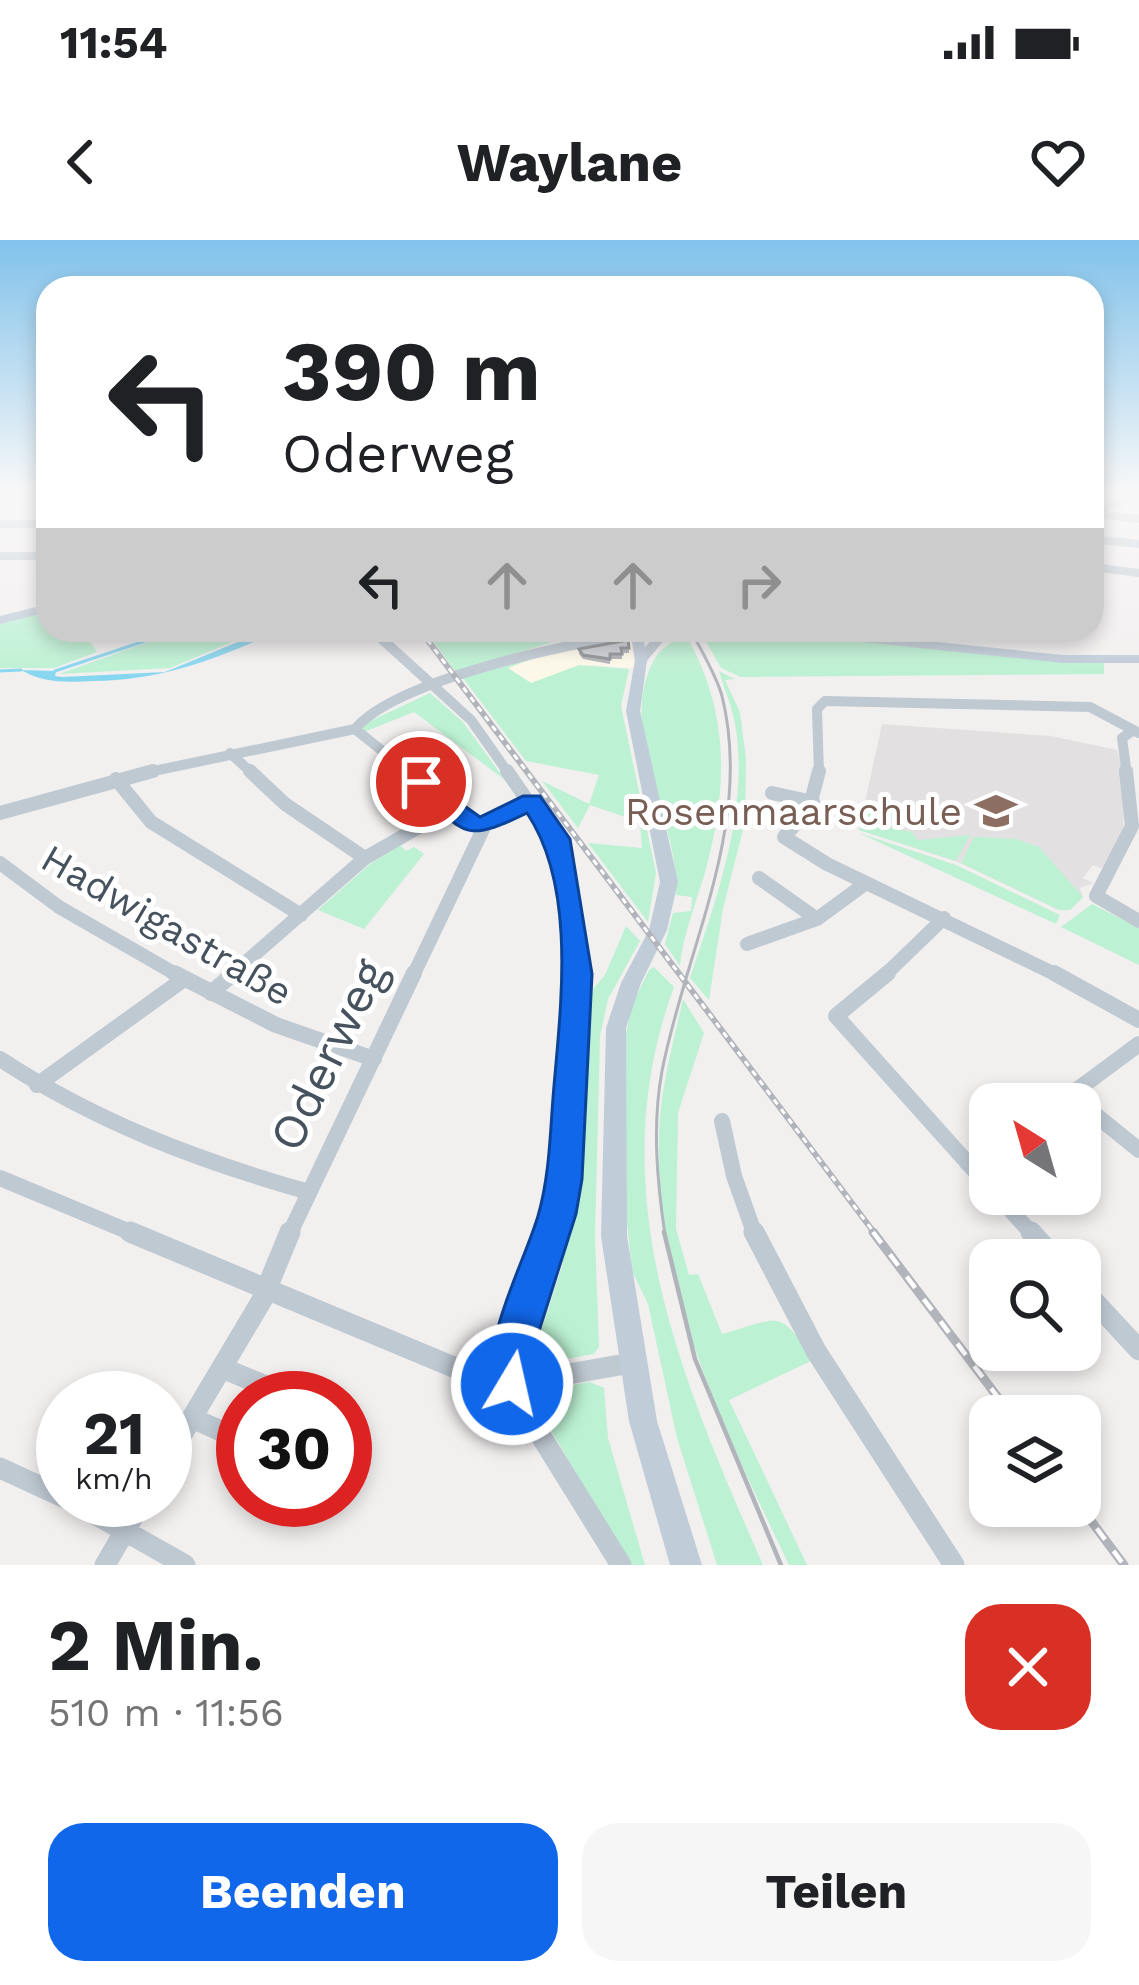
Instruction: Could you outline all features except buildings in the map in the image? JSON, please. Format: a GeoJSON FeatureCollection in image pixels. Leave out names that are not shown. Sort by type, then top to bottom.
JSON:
{"type":"FeatureCollection","features":[{"type":"Feature","properties":{"kind":"main road"},"geometry":{"type":"LineString","coordinates":[[0,620],[36,611]]}},
{"type":"Feature","properties":{"kind":"main road"},"geometry":{"type":"LineString","coordinates":[[638,642],[633,711],[669,873],[662,921],[622,1003],[615,1038],[614,1236],[631,1363],[653,1460],[686,1565]]}},
{"type":"Feature","properties":{"kind":"main road"},"geometry":{"type":"LineString","coordinates":[[901,642],[1064,659],[1139,660]]}},
{"type":"Feature","properties":{"kind":"street"},"geometry":{"type":"LineString","coordinates":[[0,556],[36,556]]}},
{"type":"Feature","properties":{"kind":"street"},"geometry":{"type":"LineString","coordinates":[[1104,569],[1139,573]]}},
{"type":"Feature","properties":{"kind":"street"},"geometry":{"type":"LineString","coordinates":[[386,642],[478,729],[560,848],[578,974],[564,1179],[558,1214],[512,1350],[512,1384],[621,1565]]}},
{"type":"Feature","properties":{"kind":"street"},"geometry":{"type":"LineString","coordinates":[[0,813],[116,779],[356,729],[364,717],[455,676],[545,647],[622,642]]}},
{"type":"Feature","properties":{"kind":"street"},"geometry":{"type":"LineString","coordinates":[[1137,732],[1090,706],[825,701],[817,709],[820,766],[813,802],[784,837],[1139,1021]]}},
{"type":"Feature","properties":{"kind":"street"},"geometry":{"type":"LineString","coordinates":[[356,729],[483,828],[492,818],[531,802]]}},
{"type":"Feature","properties":{"kind":"street"},"geometry":{"type":"LineString","coordinates":[[1137,732],[1123,738],[1121,746],[1137,794],[1124,848],[1096,896],[1139,921]]}},
{"type":"Feature","properties":{"kind":"street"},"geometry":{"type":"LineString","coordinates":[[230,753],[285,804],[365,858]]}},
{"type":"Feature","properties":{"kind":"street"},"geometry":{"type":"LineString","coordinates":[[116,779],[151,822],[301,915]]}},
{"type":"Feature","properties":{"kind":"street"},"geometry":{"type":"LineString","coordinates":[[772,793],[813,802]]}},
{"type":"Feature","properties":{"kind":"street"},"geometry":{"type":"LineString","coordinates":[[211,993],[365,858],[452,808]]}},
{"type":"Feature","properties":{"kind":"street","name":"Oderweg"},"geometry":{"type":"LineString","coordinates":[[192,1418],[266,1288],[483,828]]}},
{"type":"Feature","properties":{"kind":"street"},"geometry":{"type":"LineString","coordinates":[[1124,848],[1139,854]]}},
{"type":"Feature","properties":{"kind":"street","name":"Hadwigastraße"},"geometry":{"type":"LineString","coordinates":[[0,863],[68,912],[184,979],[317,1044],[374,1059]]}},
{"type":"Feature","properties":{"kind":"street"},"geometry":{"type":"LineString","coordinates":[[759,878],[817,920]]}},
{"type":"Feature","properties":{"kind":"street"},"geometry":{"type":"LineString","coordinates":[[747,944],[817,920],[866,883]]}},
{"type":"Feature","properties":{"kind":"street"},"geometry":{"type":"LineString","coordinates":[[944,917],[912,953],[837,1011],[839,1024],[967,1163]]}},
{"type":"Feature","properties":{"kind":"street"},"geometry":{"type":"LineString","coordinates":[[37,1085],[184,979]]}},
{"type":"Feature","properties":{"kind":"street"},"geometry":{"type":"LineString","coordinates":[[1087,1083],[1139,1044]]}},
{"type":"Feature","properties":{"kind":"street"},"geometry":{"type":"LineString","coordinates":[[0,1059],[37,1085],[137,1136],[203,1162],[309,1192]]}},
{"type":"Feature","properties":{"kind":"street"},"geometry":{"type":"LineString","coordinates":[[722,1120],[743,1203],[769,1264],[955,1565]]}},
{"type":"Feature","properties":{"kind":"street"},"geometry":{"type":"LineString","coordinates":[[1101,1124],[1139,1150]]}},
{"type":"Feature","properties":{"kind":"street"},"geometry":{"type":"LineString","coordinates":[[0,1178],[488,1381],[512,1384],[631,1363]]}},
{"type":"Feature","properties":{"kind":"street"},"geometry":{"type":"LineString","coordinates":[[1015,1215],[1037,1239]]}},
{"type":"Feature","properties":{"kind":"street"},"geometry":{"type":"LineString","coordinates":[[1101,1309],[1139,1350]]}},
{"type":"Feature","properties":{"kind":"street"},"geometry":{"type":"LineString","coordinates":[[222,1368],[229,1371]]}},
{"type":"Feature","properties":{"kind":"street"},"geometry":{"type":"LineString","coordinates":[[192,1418],[216,1429]]}},
{"type":"Feature","properties":{"kind":"street"},"geometry":{"type":"LineString","coordinates":[[0,1468],[36,1484]]}},
{"type":"Feature","properties":{"kind":"street"},"geometry":{"type":"LineString","coordinates":[[104,1565],[124,1528],[185,1565]]}},
{"type":"Feature","properties":{"kind":"shaded area"},"geometry":{"type":"Polygon","coordinates":[[[632,642],[634,665],[593,665],[528,690],[498,670],[561,648],[632,642]]]}},
{"type":"Feature","properties":{"kind":"shaded area","name":"Rosenmaarschule"},"geometry":{"type":"Polygon","coordinates":[[[882,724],[1051,736],[1117,750],[1125,774],[1123,835],[1103,869],[1093,865],[1083,878],[1093,883],[1080,888],[1083,897],[1070,910],[1059,910],[958,862],[859,830],[882,724]]]}},
{"type":"Feature","properties":{"kind":"green space"},"geometry":{"type":"Polygon","coordinates":[[[36,614],[36,642],[90,642],[97,652],[54,668],[0,668],[0,624],[36,614]]]}},
{"type":"Feature","properties":{"kind":"green space"},"geometry":{"type":"Polygon","coordinates":[[[148,642],[232,642],[170,668],[59,674],[148,642]]]}},
{"type":"Feature","properties":{"kind":"green space"},"geometry":{"type":"Polygon","coordinates":[[[434,642],[553,642],[456,672],[434,642]]]}},
{"type":"Feature","properties":{"kind":"green space"},"geometry":{"type":"Polygon","coordinates":[[[671,642],[689,642],[711,693],[721,752],[718,813],[680,966],[665,944],[673,913],[691,911],[692,897],[676,895],[675,866],[642,716],[644,688],[659,652],[671,642]]]}},
{"type":"Feature","properties":{"kind":"green space"},"geometry":{"type":"Polygon","coordinates":[[[706,642],[884,642],[1104,663],[1104,674],[741,677],[721,668],[706,642]]]}},
{"type":"Feature","properties":{"kind":"green space"},"geometry":{"type":"Polygon","coordinates":[[[557,649],[508,668],[531,683],[579,665],[629,669],[621,706],[656,873],[648,922],[588,843],[642,848],[640,822],[590,805],[578,828],[542,781],[589,804],[599,775],[526,761],[463,678],[557,649]]]}},
{"type":"Feature","properties":{"kind":"green space"},"geometry":{"type":"Polygon","coordinates":[[[719,671],[735,679],[725,680],[740,712],[746,759],[745,822],[723,909],[709,1000],[690,978],[728,853],[738,788],[735,724],[719,671]]]}},
{"type":"Feature","properties":{"kind":"green space"},"geometry":{"type":"Polygon","coordinates":[[[430,693],[463,722],[505,780],[414,712],[364,732],[362,725],[430,693]]]}},
{"type":"Feature","properties":{"kind":"green space"},"geometry":{"type":"Polygon","coordinates":[[[868,799],[910,822],[892,818],[886,827],[912,832],[918,840],[970,835],[956,861],[859,830],[868,799]]]}},
{"type":"Feature","properties":{"kind":"green space"},"geometry":{"type":"Polygon","coordinates":[[[859,833],[956,865],[1060,915],[1056,924],[859,833]]]}},
{"type":"Feature","properties":{"kind":"green space"},"geometry":{"type":"Polygon","coordinates":[[[974,837],[1016,839],[1039,847],[1083,897],[1070,910],[1059,910],[961,863],[974,837]]]}},
{"type":"Feature","properties":{"kind":"green space"},"geometry":{"type":"Polygon","coordinates":[[[400,845],[424,854],[364,929],[318,910],[370,864],[400,845]]]}},
{"type":"Feature","properties":{"kind":"green space"},"geometry":{"type":"Polygon","coordinates":[[[1092,904],[1139,928],[1139,965],[1061,927],[1092,904]]]}},
{"type":"Feature","properties":{"kind":"green space"},"geometry":{"type":"Polygon","coordinates":[[[626,926],[640,941],[608,999],[600,1036],[595,1237],[599,1347],[594,1354],[532,1365],[523,1353],[525,1346],[537,1343],[563,1263],[556,1246],[574,1165],[584,1000],[605,975],[626,926]]]}},
{"type":"Feature","properties":{"kind":"green space"},"geometry":{"type":"Polygon","coordinates":[[[654,967],[674,987],[653,1063],[645,1137],[648,1210],[660,1282],[704,1424],[763,1565],[717,1565],[677,1438],[648,1304],[632,1271],[626,1213],[625,1039],[632,1005],[654,967]]]}},
{"type":"Feature","properties":{"kind":"green space"},"geometry":{"type":"Polygon","coordinates":[[[683,999],[704,1033],[678,1113],[676,1229],[689,1275],[698,1274],[722,1334],[776,1321],[793,1331],[813,1360],[729,1400],[807,1565],[789,1565],[741,1463],[698,1357],[668,1248],[660,1192],[660,1118],[683,999]]]}},
{"type":"Feature","properties":{"kind":"green space"},"geometry":{"type":"Polygon","coordinates":[[[590,1382],[604,1388],[608,1438],[645,1565],[629,1565],[536,1404],[545,1390],[590,1382]]]}},
{"type":"Feature","properties":{"kind":"water"},"geometry":{"type":"Polygon","coordinates":[[[238,642],[252,642],[167,672],[120,680],[65,682],[21,670],[56,671],[55,676],[62,677],[165,672],[238,642]]]}},
{"type":"Feature","properties":{"kind":"waterway"},"geometry":{"type":"LineString","coordinates":[[55,671],[142,642]]}},
{"type":"Feature","properties":{"kind":"waterway"},"geometry":{"type":"LineString","coordinates":[[0,671],[21,670]]}},
{"type":"Feature","properties":{"kind":"tram line"},"geometry":{"type":"LineString","coordinates":[[665,1235],[657,1153],[659,1091],[713,885],[730,792],[730,744],[722,696],[697,642]]}},
{"type":"Feature","properties":{"kind":"tram line"},"geometry":{"type":"LineString","coordinates":[[664,1232],[695,1359],[781,1565]]}},
{"type":"Feature","properties":{"kind":"railway"},"geometry":{"type":"LineString","coordinates":[[429,642],[876,1235]]}},
{"type":"Feature","properties":{"kind":"railway"},"geometry":{"type":"LineString","coordinates":[[873,1232],[996,1395]]}},
{"type":"Feature","properties":{"kind":"railway"},"geometry":{"type":"LineString","coordinates":[[1096,1527],[1124,1565]]}},
{"type":"Feature","properties":{"kind":"place","name":"Rosenmaarschule"},"geometry":{"type":"Point","coordinates":[996,811]}},
{"type":"Feature","properties":{"kind":"route"},"geometry":{"type":"LineString","coordinates":[[421,782],[483,828],[502,812],[531,802],[557,839],[571,914],[578,974],[564,1179],[558,1214],[512,1350],[512,1384]]}}]}
